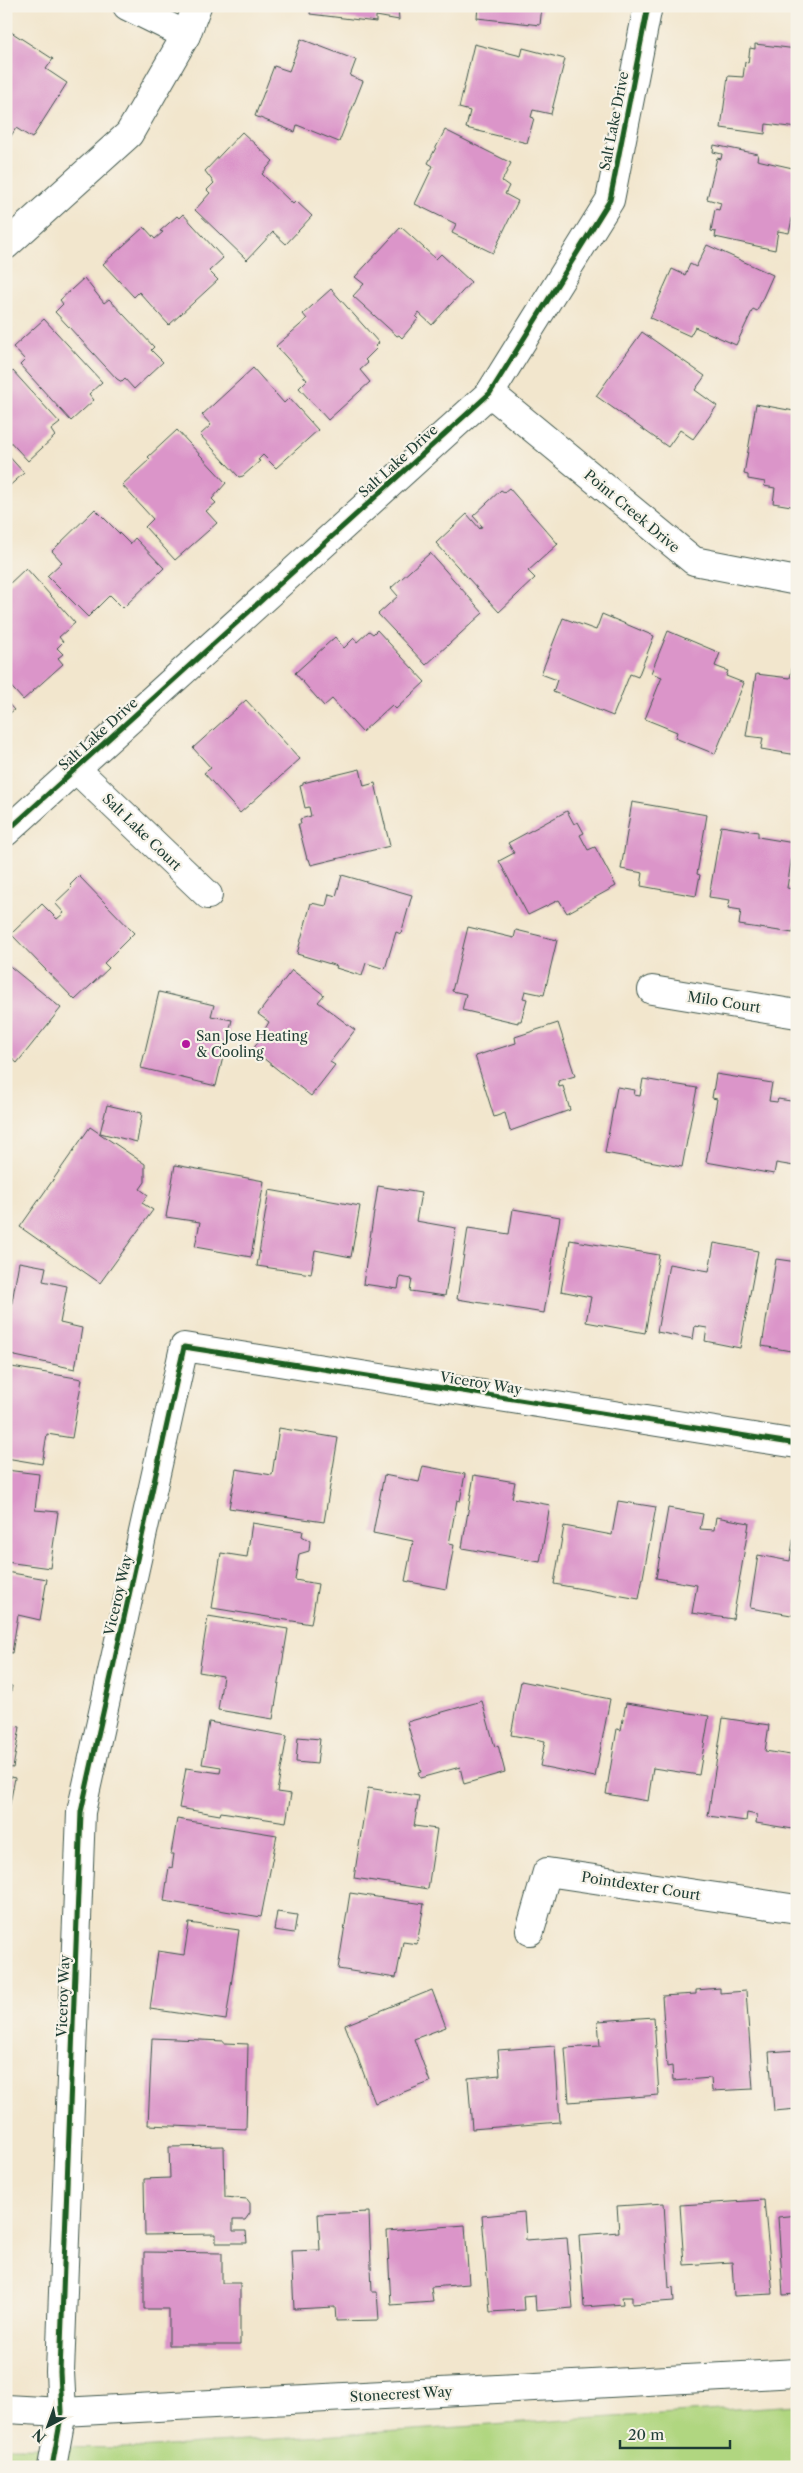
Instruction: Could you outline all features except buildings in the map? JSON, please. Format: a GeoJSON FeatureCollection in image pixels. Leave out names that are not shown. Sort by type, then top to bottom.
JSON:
{"type":"FeatureCollection","features":[{"type":"Feature","properties":{"kind":"street"},"geometry":{"type":"LineString","coordinates":[[127,6],[186,35]]}},
{"type":"Feature","properties":{"kind":"street"},"geometry":{"type":"LineString","coordinates":[[6,245],[129,134],[186,35],[198,6]]}},
{"type":"Feature","properties":{"kind":"street","name":"Salt Lake Drive"},"geometry":{"type":"LineString","coordinates":[[6,832],[490,393],[610,200],[648,6]]}},
{"type":"Feature","properties":{"kind":"street","name":"Point Creek Drive"},"geometry":{"type":"LineString","coordinates":[[490,393],[694,562],[797,581]]}},
{"type":"Feature","properties":{"kind":"street","name":"Salt Lake Court"},"geometry":{"type":"LineString","coordinates":[[76,769],[208,895]]}},
{"type":"Feature","properties":{"kind":"street","name":"Milo Court"},"geometry":{"type":"LineString","coordinates":[[652,990],[797,1014]]}},
{"type":"Feature","properties":{"kind":"street","name":"Viceroy Way"},"geometry":{"type":"LineString","coordinates":[[52,2467],[62,2412],[60,2372],[81,1812],[184,1347],[797,1444]]}},
{"type":"Feature","properties":{"kind":"street","name":"Pointdexter Court"},"geometry":{"type":"LineString","coordinates":[[530,1931],[547,1872],[797,1909]]}},
{"type":"Feature","properties":{"kind":"street","name":"Stonecrest Way"},"geometry":{"type":"LineString","coordinates":[[6,2409],[62,2412],[797,2373]]}},
{"type":"Feature","properties":{"kind":"green space"},"geometry":{"type":"Polygon","coordinates":[[[797,2405],[797,2467],[6,2467],[6,2447],[138,2448],[797,2405]]]}},
{"type":"Feature","properties":{"kind":"cycle path"},"geometry":{"type":"LineString","coordinates":[[6,832],[490,393],[610,200],[648,6]]}},
{"type":"Feature","properties":{"kind":"cycle path"},"geometry":{"type":"LineString","coordinates":[[52,2467],[62,2412],[60,2372],[81,1812],[184,1347],[797,1444]]}},
{"type":"Feature","properties":{"kind":"place","name":"San Jose Heating & Cooling"},"geometry":{"type":"Point","coordinates":[186,1044]}}]}
